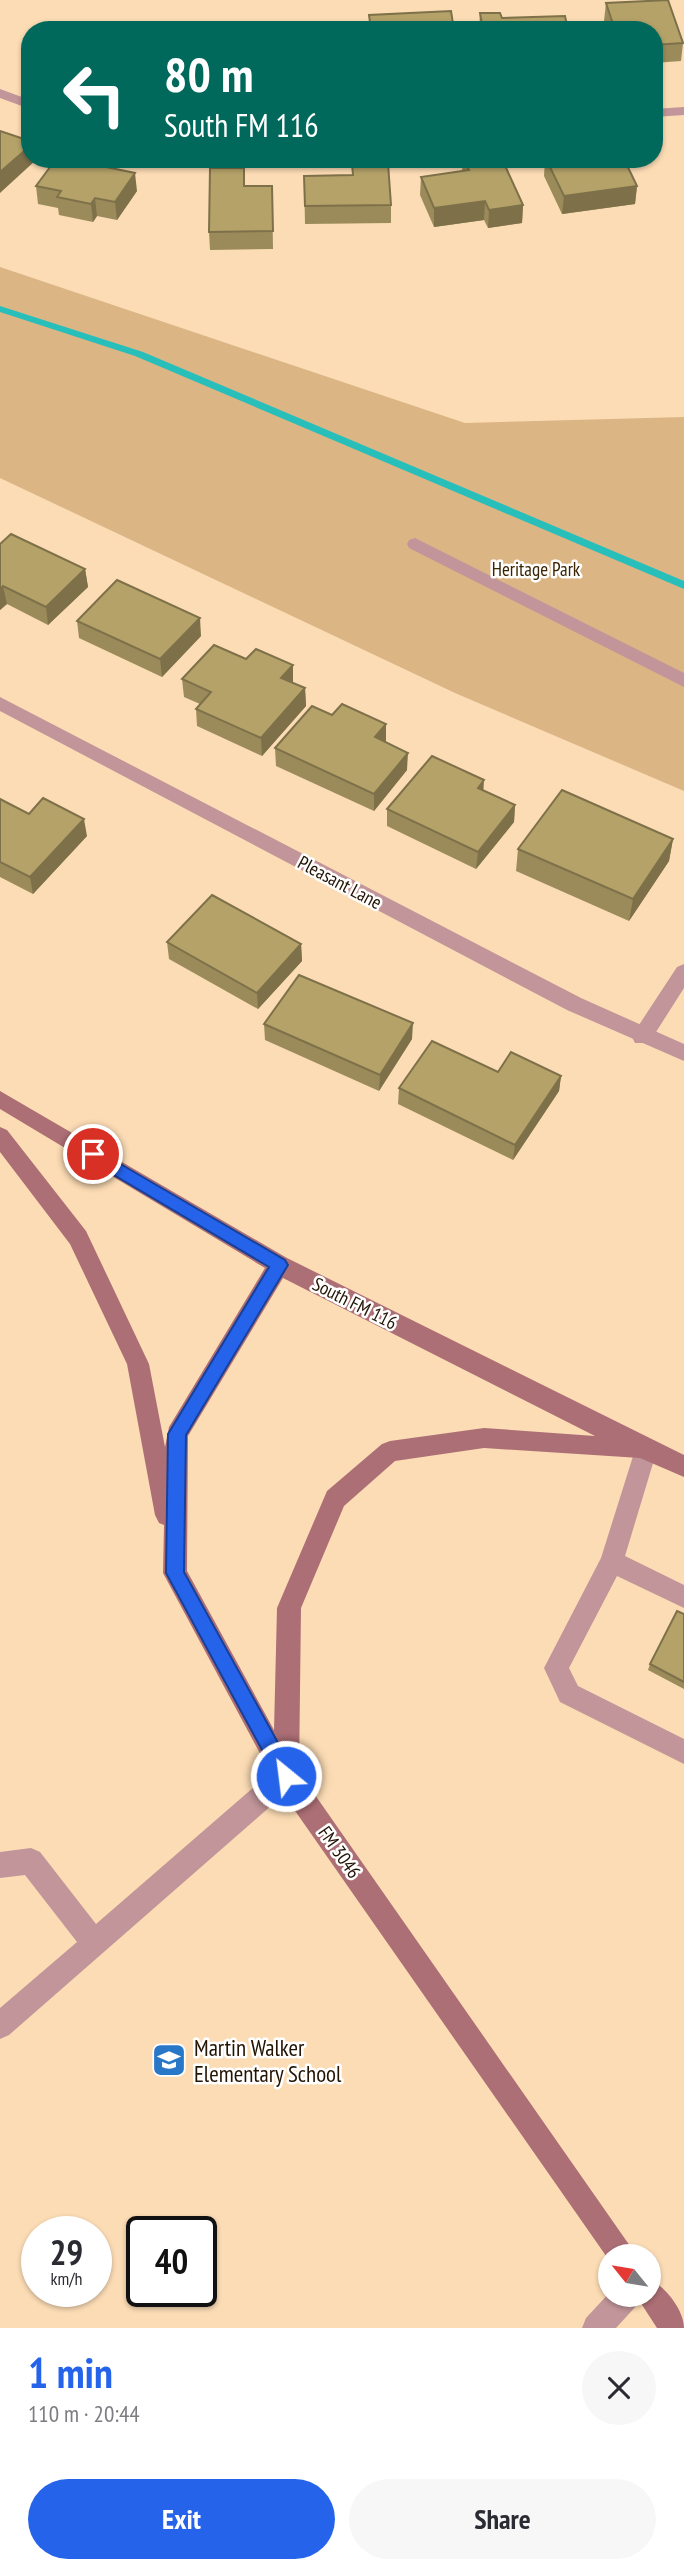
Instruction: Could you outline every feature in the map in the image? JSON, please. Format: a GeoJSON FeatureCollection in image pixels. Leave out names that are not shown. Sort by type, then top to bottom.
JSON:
{"type":"FeatureCollection","features":[{"type":"Feature","properties":{"kind":"street"},"geometry":{"type":"LineString","coordinates":[[0,93],[21,102]]}},
{"type":"Feature","properties":{"kind":"street"},"geometry":{"type":"LineString","coordinates":[[663,112],[684,111]]}},
{"type":"Feature","properties":{"kind":"street"},"geometry":{"type":"LineString","coordinates":[[415,544],[684,681]]}},
{"type":"Feature","properties":{"kind":"street","name":"Pleasant Lane"},"geometry":{"type":"LineString","coordinates":[[0,703],[574,1004],[642,1037],[684,1053]]}},
{"type":"Feature","properties":{"kind":"street"},"geometry":{"type":"LineString","coordinates":[[642,1037],[684,972]]}},
{"type":"Feature","properties":{"kind":"street","name":"South FM 116"},"geometry":{"type":"LineString","coordinates":[[0,1099],[279,1265],[646,1450],[684,1466]]}},
{"type":"Feature","properties":{"kind":"street"},"geometry":{"type":"LineString","coordinates":[[0,1136],[78,1238],[138,1364],[175,1559]]}},
{"type":"Feature","properties":{"kind":"street","name":"FM 3046"},"geometry":{"type":"LineString","coordinates":[[279,1265],[177,1434],[175,1573],[286,1776],[615,2244]]}},
{"type":"Feature","properties":{"kind":"street"},"geometry":{"type":"LineString","coordinates":[[0,2026],[286,1776],[289,1608],[335,1499],[390,1451],[484,1438],[646,1450],[612,1561],[556,1668],[569,1694],[684,1752]]}},
{"type":"Feature","properties":{"kind":"street"},"geometry":{"type":"LineString","coordinates":[[612,1561],[684,1597]]}},
{"type":"Feature","properties":{"kind":"street"},"geometry":{"type":"LineString","coordinates":[[0,1865],[31,1861],[95,1944]]}},
{"type":"Feature","properties":{"kind":"street"},"geometry":{"type":"LineString","coordinates":[[596,2328],[616,2307]]}},
{"type":"Feature","properties":{"kind":"street"},"geometry":{"type":"LineString","coordinates":[[659,2307],[674,2328]]}},
{"type":"Feature","properties":{"kind":"green space","name":"Heritage Park"},"geometry":{"type":"Polygon","coordinates":[[[0,267],[465,423],[684,417],[684,791],[455,693],[0,478],[0,267]]]}},
{"type":"Feature","properties":{"kind":"building"},"geometry":{"type":"Polygon","coordinates":[[[668,0],[683,43],[663,44],[663,21],[612,21],[606,3],[668,0]]]}},
{"type":"Feature","properties":{"kind":"building"},"geometry":{"type":"Polygon","coordinates":[[[451,11],[453,21],[370,21],[369,15],[451,11]]]}},
{"type":"Feature","properties":{"kind":"building"},"geometry":{"type":"Polygon","coordinates":[[[480,13],[500,13],[502,18],[565,16],[566,21],[481,21],[480,13]]]}},
{"type":"Feature","properties":{"kind":"building"},"geometry":{"type":"Polygon","coordinates":[[[0,131],[21,138],[21,154],[0,172],[0,131]]]}},
{"type":"Feature","properties":{"kind":"building"},"geometry":{"type":"Polygon","coordinates":[[[49,168],[111,168],[135,173],[115,202],[95,198],[91,204],[57,197],[61,191],[36,186],[49,168]]]}},
{"type":"Feature","properties":{"kind":"building"},"geometry":{"type":"Polygon","coordinates":[[[210,168],[244,168],[244,186],[272,186],[273,231],[209,232],[210,168]]]}},
{"type":"Feature","properties":{"kind":"building"},"geometry":{"type":"Polygon","coordinates":[[[352,168],[388,168],[391,205],[305,206],[304,176],[353,175],[352,168]]]}},
{"type":"Feature","properties":{"kind":"building"},"geometry":{"type":"Polygon","coordinates":[[[468,168],[506,168],[523,205],[489,210],[485,201],[434,208],[421,177],[469,170],[468,168]]]}},
{"type":"Feature","properties":{"kind":"building"},"geometry":{"type":"Polygon","coordinates":[[[550,168],[628,168],[637,186],[564,196],[550,168]]]}},
{"type":"Feature","properties":{"kind":"building"},"geometry":{"type":"Polygon","coordinates":[[[11,534],[85,569],[46,607],[3,586],[0,590],[0,544],[11,534]]]}},
{"type":"Feature","properties":{"kind":"building"},"geometry":{"type":"Polygon","coordinates":[[[117,580],[200,618],[160,659],[77,621],[117,580]]]}},
{"type":"Feature","properties":{"kind":"building"},"geometry":{"type":"Polygon","coordinates":[[[214,645],[246,659],[256,649],[293,665],[281,678],[305,688],[261,738],[196,709],[211,692],[182,679],[214,645]]]}},
{"type":"Feature","properties":{"kind":"building"},"geometry":{"type":"Polygon","coordinates":[[[342,704],[386,724],[375,737],[408,753],[374,794],[275,748],[312,706],[332,715],[342,704]]]}},
{"type":"Feature","properties":{"kind":"building"},"geometry":{"type":"Polygon","coordinates":[[[432,756],[484,780],[478,788],[515,805],[478,852],[387,809],[432,756]]]}},
{"type":"Feature","properties":{"kind":"building"},"geometry":{"type":"Polygon","coordinates":[[[562,790],[673,839],[633,899],[518,849],[562,790]]]}},
{"type":"Feature","properties":{"kind":"building"},"geometry":{"type":"Polygon","coordinates":[[[43,798],[84,819],[30,877],[0,862],[0,799],[29,814],[43,798]]]}},
{"type":"Feature","properties":{"kind":"building"},"geometry":{"type":"Polygon","coordinates":[[[212,895],[301,944],[257,993],[167,942],[212,895]]]}},
{"type":"Feature","properties":{"kind":"building"},"geometry":{"type":"Polygon","coordinates":[[[299,975],[413,1023],[380,1075],[264,1024],[299,975]]]}},
{"type":"Feature","properties":{"kind":"building"},"geometry":{"type":"Polygon","coordinates":[[[432,1041],[498,1072],[511,1052],[561,1076],[515,1145],[399,1088],[432,1041]]]}},
{"type":"Feature","properties":{"kind":"building"},"geometry":{"type":"Polygon","coordinates":[[[677,1611],[684,1614],[684,1682],[650,1664],[677,1611]]]}},
{"type":"Feature","properties":{"kind":"waterway"},"geometry":{"type":"LineString","coordinates":[[0,309],[139,354],[684,585]]}},
{"type":"Feature","properties":{"kind":"place","name":"Martin Walker Elementary School"},"geometry":{"type":"Point","coordinates":[169,2060]}},
{"type":"Feature","properties":{"kind":"route"},"geometry":{"type":"LineString","coordinates":[[93,1154],[279,1265],[177,1434],[175,1573],[286,1776]]}}]}
